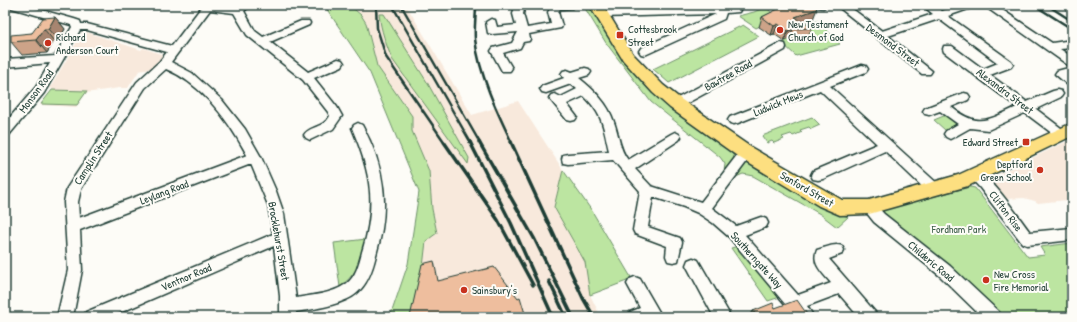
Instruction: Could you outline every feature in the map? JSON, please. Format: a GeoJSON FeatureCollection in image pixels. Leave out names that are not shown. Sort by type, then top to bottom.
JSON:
{"type":"FeatureCollection","features":[{"type":"Feature","properties":{"kind":"main road","name":"Sanford Street"},"geometry":{"type":"LineString","coordinates":[[599,10],[628,57],[643,74],[676,104],[746,153],[825,201],[840,208],[869,207],[962,180],[980,179],[1067,131]]}},
{"type":"Feature","properties":{"kind":"street"},"geometry":{"type":"LineString","coordinates":[[12,5],[70,21],[76,23],[77,26],[87,27],[174,50]]}},
{"type":"Feature","properties":{"kind":"street"},"geometry":{"type":"LineString","coordinates":[[506,68],[497,51],[516,45],[523,33],[518,14],[520,5]]}},
{"type":"Feature","properties":{"kind":"street"},"geometry":{"type":"LineString","coordinates":[[492,22],[492,31],[523,33],[558,28],[553,12],[557,6],[572,5]]}},
{"type":"Feature","properties":{"kind":"street","name":"Desmond Street"},"geometry":{"type":"LineString","coordinates":[[841,5],[926,71]]}},
{"type":"Feature","properties":{"kind":"street"},"geometry":{"type":"LineString","coordinates":[[926,5],[1007,64],[982,74]]}},
{"type":"Feature","properties":{"kind":"street"},"geometry":{"type":"LineString","coordinates":[[881,35],[970,5]]}},
{"type":"Feature","properties":{"kind":"street"},"geometry":{"type":"LineString","coordinates":[[988,5],[1072,62]]}},
{"type":"Feature","properties":{"kind":"street"},"geometry":{"type":"LineString","coordinates":[[208,6],[242,8],[251,33],[307,77],[334,110],[336,116],[335,120],[328,128],[310,135]]}},
{"type":"Feature","properties":{"kind":"street","name":"Camplin Street"},"geometry":{"type":"LineString","coordinates":[[65,317],[75,270],[71,194],[141,85],[164,64],[208,6]]}},
{"type":"Feature","properties":{"kind":"street"},"geometry":{"type":"LineString","coordinates":[[599,10],[617,13],[728,9]]}},
{"type":"Feature","properties":{"kind":"street"},"geometry":{"type":"LineString","coordinates":[[645,51],[720,17],[728,9]]}},
{"type":"Feature","properties":{"kind":"street"},"geometry":{"type":"LineString","coordinates":[[262,41],[305,23]]}},
{"type":"Feature","properties":{"kind":"street","name":"Monson Road"},"geometry":{"type":"LineString","coordinates":[[7,127],[40,90],[77,26]]}},
{"type":"Feature","properties":{"kind":"street"},"geometry":{"type":"LineString","coordinates":[[1051,48],[1072,44]]}},
{"type":"Feature","properties":{"kind":"street","name":"Bawtree Road"},"geometry":{"type":"LineString","coordinates":[[676,104],[781,47]]}},
{"type":"Feature","properties":{"kind":"street","name":"Alexandra Street"},"geometry":{"type":"LineString","coordinates":[[948,49],[1027,108],[1067,131]]}},
{"type":"Feature","properties":{"kind":"street"},"geometry":{"type":"LineString","coordinates":[[5,63],[58,59]]}},
{"type":"Feature","properties":{"kind":"street","name":"Brocklehurst Street"},"geometry":{"type":"LineString","coordinates":[[164,64],[176,68],[195,81],[225,110],[238,127],[255,156],[271,194],[277,214],[288,312]]}},
{"type":"Feature","properties":{"kind":"street"},"geometry":{"type":"LineString","coordinates":[[307,77],[338,64]]}},
{"type":"Feature","properties":{"kind":"street","name":"Ludwick Mews"},"geometry":{"type":"LineString","coordinates":[[734,120],[862,69]]}},
{"type":"Feature","properties":{"kind":"street"},"geometry":{"type":"LineString","coordinates":[[1072,71],[1062,74],[1072,82]]}},
{"type":"Feature","properties":{"kind":"street"},"geometry":{"type":"LineString","coordinates":[[554,96],[570,77],[585,72]]}},
{"type":"Feature","properties":{"kind":"street"},"geometry":{"type":"LineString","coordinates":[[570,77],[586,90],[601,106],[608,121],[616,155],[647,190],[640,230],[675,242],[673,256]]}},
{"type":"Feature","properties":{"kind":"street"},"geometry":{"type":"LineString","coordinates":[[822,85],[934,189]]}},
{"type":"Feature","properties":{"kind":"street"},"geometry":{"type":"LineString","coordinates":[[554,96],[586,90]]}},
{"type":"Feature","properties":{"kind":"street"},"geometry":{"type":"LineString","coordinates":[[941,106],[959,120],[968,124],[979,126],[988,125],[1057,94]]}},
{"type":"Feature","properties":{"kind":"street"},"geometry":{"type":"LineString","coordinates":[[554,96],[571,117]]}},
{"type":"Feature","properties":{"kind":"street"},"geometry":{"type":"LineString","coordinates":[[929,111],[964,97]]}},
{"type":"Feature","properties":{"kind":"street"},"geometry":{"type":"LineString","coordinates":[[950,134],[968,124]]}},
{"type":"Feature","properties":{"kind":"street"},"geometry":{"type":"LineString","coordinates":[[288,312],[351,289],[357,283],[366,266],[374,238],[378,201],[375,172],[358,128]]}},
{"type":"Feature","properties":{"kind":"street"},"geometry":{"type":"LineString","coordinates":[[626,168],[675,137]]}},
{"type":"Feature","properties":{"kind":"street"},"geometry":{"type":"LineString","coordinates":[[818,175],[887,145]]}},
{"type":"Feature","properties":{"kind":"street"},"geometry":{"type":"LineString","coordinates":[[703,209],[746,153]]}},
{"type":"Feature","properties":{"kind":"street"},"geometry":{"type":"LineString","coordinates":[[575,162],[616,155]]}},
{"type":"Feature","properties":{"kind":"street","name":"Leylang Road"},"geometry":{"type":"LineString","coordinates":[[72,227],[255,156]]}},
{"type":"Feature","properties":{"kind":"street","name":"Clifton Rise"},"geometry":{"type":"LineString","coordinates":[[980,179],[1027,239],[1072,234]]}},
{"type":"Feature","properties":{"kind":"street","name":"Southerngate Way"},"geometry":{"type":"LineString","coordinates":[[647,190],[688,202],[703,209],[718,219],[734,233],[796,303],[806,317]]}},
{"type":"Feature","properties":{"kind":"street","name":"Childeric Road"},"geometry":{"type":"LineString","coordinates":[[869,207],[878,218],[945,271],[993,317]]}},
{"type":"Feature","properties":{"kind":"street"},"geometry":{"type":"LineString","coordinates":[[734,233],[761,223]]}},
{"type":"Feature","properties":{"kind":"street","name":"Ventnor Road"},"geometry":{"type":"LineString","coordinates":[[92,317],[280,237]]}},
{"type":"Feature","properties":{"kind":"street"},"geometry":{"type":"LineString","coordinates":[[837,250],[822,255],[822,261],[869,317]]}},
{"type":"Feature","properties":{"kind":"street"},"geometry":{"type":"LineString","coordinates":[[693,265],[723,317]]}},
{"type":"Feature","properties":{"kind":"street"},"geometry":{"type":"LineString","coordinates":[[635,284],[653,314],[636,317]]}},
{"type":"Feature","properties":{"kind":"street"},"geometry":{"type":"LineString","coordinates":[[796,303],[842,286]]}},
{"type":"Feature","properties":{"kind":"shaded area"},"geometry":{"type":"Polygon","coordinates":[[[349,5],[406,5],[472,115],[518,101],[563,170],[554,207],[585,262],[590,295],[601,317],[411,317],[423,267],[426,241],[437,233],[432,209],[429,171],[412,131],[412,116],[377,66],[366,23],[361,15],[349,5]]]}},
{"type":"Feature","properties":{"kind":"shaded area"},"geometry":{"type":"Polygon","coordinates":[[[83,31],[141,50],[143,48],[164,55],[154,68],[139,71],[128,88],[86,93],[76,107],[40,105],[53,89],[50,88],[83,31]]]}},
{"type":"Feature","properties":{"kind":"shaded area","name":"Deptford Green School"},"geometry":{"type":"Polygon","coordinates":[[[1072,139],[1072,207],[1067,200],[1038,203],[1024,198],[1006,199],[989,181],[991,178],[1072,139]]]}},
{"type":"Feature","properties":{"kind":"green space"},"geometry":{"type":"Polygon","coordinates":[[[324,5],[349,5],[361,15],[366,23],[377,66],[412,116],[412,131],[429,171],[432,209],[437,233],[426,241],[423,267],[411,317],[390,317],[408,264],[419,192],[370,73],[324,5]]]}},
{"type":"Feature","properties":{"kind":"green space"},"geometry":{"type":"Polygon","coordinates":[[[583,5],[589,5],[615,47],[635,74],[732,152],[735,160],[724,171],[725,164],[720,157],[651,102],[606,43],[583,5]]]}},
{"type":"Feature","properties":{"kind":"green space"},"geometry":{"type":"Polygon","coordinates":[[[765,7],[778,17],[756,28],[738,16],[754,12],[765,7]]]}},
{"type":"Feature","properties":{"kind":"green space"},"geometry":{"type":"Polygon","coordinates":[[[379,14],[384,14],[427,82],[469,158],[468,164],[392,59],[382,32],[379,14]]]}},
{"type":"Feature","properties":{"kind":"green space"},"geometry":{"type":"Polygon","coordinates":[[[818,21],[840,44],[796,56],[782,43],[794,37],[791,26],[818,21]]]}},
{"type":"Feature","properties":{"kind":"green space"},"geometry":{"type":"Polygon","coordinates":[[[743,25],[759,36],[669,83],[653,69],[743,25]]]}},
{"type":"Feature","properties":{"kind":"green space"},"geometry":{"type":"Polygon","coordinates":[[[52,90],[87,91],[77,105],[41,104],[52,90]]]}},
{"type":"Feature","properties":{"kind":"green space"},"geometry":{"type":"Polygon","coordinates":[[[946,115],[958,126],[946,131],[934,120],[946,115]]]}},
{"type":"Feature","properties":{"kind":"green space"},"geometry":{"type":"Polygon","coordinates":[[[812,117],[820,125],[811,129],[809,127],[800,130],[802,132],[793,136],[791,134],[782,137],[784,139],[774,143],[772,141],[767,143],[762,136],[812,117]]]}},
{"type":"Feature","properties":{"kind":"green space"},"geometry":{"type":"Polygon","coordinates":[[[748,162],[834,212],[848,217],[837,227],[820,214],[753,176],[743,174],[736,177],[745,163],[748,162]]]}},
{"type":"Feature","properties":{"kind":"green space"},"geometry":{"type":"Polygon","coordinates":[[[563,170],[592,211],[632,279],[590,295],[585,262],[554,207],[563,170]]]}},
{"type":"Feature","properties":{"kind":"green space","name":"Fordham Park"},"geometry":{"type":"Polygon","coordinates":[[[970,187],[975,188],[1028,257],[1045,255],[1040,247],[1072,243],[1072,317],[1004,317],[968,285],[882,215],[882,210],[970,187]]]}},
{"type":"Feature","properties":{"kind":"green space"},"geometry":{"type":"Polygon","coordinates":[[[366,239],[358,266],[340,287],[334,243],[366,239]]]}},
{"type":"Feature","properties":{"kind":"green space"},"geometry":{"type":"Polygon","coordinates":[[[739,246],[780,297],[768,301],[731,248],[739,246]]]}},
{"type":"Feature","properties":{"kind":"building"},"geometry":{"type":"Polygon","coordinates":[[[786,5],[813,5],[817,9],[795,17],[812,28],[793,29],[788,31],[778,24],[774,26],[762,17],[786,5]]]}},
{"type":"Feature","properties":{"kind":"building"},"geometry":{"type":"Polygon","coordinates":[[[55,17],[48,29],[44,29],[36,40],[11,42],[11,35],[32,33],[43,18],[55,17]]]}},
{"type":"Feature","properties":{"kind":"building","name":"Sainsbury's"},"geometry":{"type":"Polygon","coordinates":[[[434,261],[438,281],[494,267],[518,298],[520,297],[526,317],[410,317],[422,264],[434,261]]]}},
{"type":"Feature","properties":{"kind":"building"},"geometry":{"type":"Polygon","coordinates":[[[797,300],[809,317],[758,317],[753,311],[773,303],[775,308],[797,300]]]}},
{"type":"Feature","properties":{"kind":"railway"},"geometry":{"type":"LineString","coordinates":[[376,5],[377,28],[386,57],[445,143]]}},
{"type":"Feature","properties":{"kind":"railway"},"geometry":{"type":"LineString","coordinates":[[392,5],[471,143]]}},
{"type":"Feature","properties":{"kind":"railway"},"geometry":{"type":"LineString","coordinates":[[401,5],[480,143]]}},
{"type":"Feature","properties":{"kind":"railway"},"geometry":{"type":"LineString","coordinates":[[476,5],[475,39],[480,66],[495,106],[512,143]]}},
{"type":"Feature","properties":{"kind":"railway"},"geometry":{"type":"LineString","coordinates":[[1034,5],[1072,29]]}},
{"type":"Feature","properties":{"kind":"railway"},"geometry":{"type":"LineString","coordinates":[[1047,5],[1072,21]]}},
{"type":"Feature","properties":{"kind":"railway"},"geometry":{"type":"LineString","coordinates":[[444,142],[498,220],[533,285]]}},
{"type":"Feature","properties":{"kind":"railway"},"geometry":{"type":"LineString","coordinates":[[470,142],[511,223],[553,317]]}},
{"type":"Feature","properties":{"kind":"railway"},"geometry":{"type":"LineString","coordinates":[[479,142],[534,238],[573,317]]}},
{"type":"Feature","properties":{"kind":"railway"},"geometry":{"type":"LineString","coordinates":[[511,142],[583,298],[594,317]]}},
{"type":"Feature","properties":{"kind":"railway"},"geometry":{"type":"LineString","coordinates":[[549,281],[566,317]]}},
{"type":"Feature","properties":{"kind":"place","name":"New Testament Church of God"},"geometry":{"type":"Point","coordinates":[780,30]}},
{"type":"Feature","properties":{"kind":"place","name":"Cottesbrook Street"},"geometry":{"type":"Point","coordinates":[620,35]}},
{"type":"Feature","properties":{"kind":"place","name":"Richard Anderson Court"},"geometry":{"type":"Point","coordinates":[48,43]}},
{"type":"Feature","properties":{"kind":"place","name":"Edward Street"},"geometry":{"type":"Point","coordinates":[1026,142]}},
{"type":"Feature","properties":{"kind":"place","name":"Deptford Green School"},"geometry":{"type":"Point","coordinates":[1040,170]}},
{"type":"Feature","properties":{"kind":"place","name":"New Cross Fire Memorial"},"geometry":{"type":"Point","coordinates":[986,280]}},
{"type":"Feature","properties":{"kind":"place","name":"Sainsbury's"},"geometry":{"type":"Point","coordinates":[464,290]}}]}
